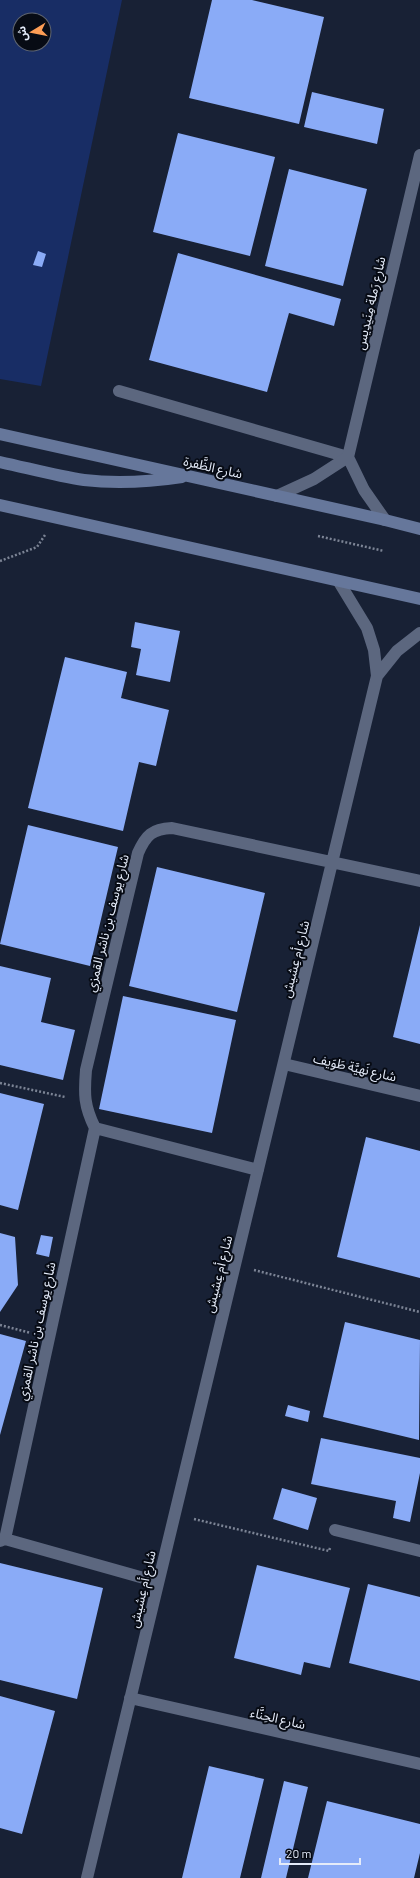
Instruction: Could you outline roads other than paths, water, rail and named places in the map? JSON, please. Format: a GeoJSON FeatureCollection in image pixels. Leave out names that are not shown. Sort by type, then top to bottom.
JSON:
{"type":"FeatureCollection","features":[{"type":"Feature","properties":{"kind":"main road","name":"شارع الظَّفرة"},"geometry":{"type":"LineString","coordinates":[[0,434],[420,529]]}},
{"type":"Feature","properties":{"kind":"main road"},"geometry":{"type":"LineString","coordinates":[[0,462],[84,480],[121,483],[191,476]]}},
{"type":"Feature","properties":{"kind":"main road"},"geometry":{"type":"LineString","coordinates":[[0,505],[420,599]]}},
{"type":"Feature","properties":{"kind":"street","name":"شارع رَملة مِنَيدِيس"},"geometry":{"type":"LineString","coordinates":[[348,457],[420,156]]}},
{"type":"Feature","properties":{"kind":"street"},"geometry":{"type":"LineString","coordinates":[[119,391],[348,457],[364,490],[385,520]]}},
{"type":"Feature","properties":{"kind":"street"},"geometry":{"type":"LineString","coordinates":[[276,496],[314,479],[348,457]]}},
{"type":"Feature","properties":{"kind":"street","name":"شارع أم عِشيش"},"geometry":{"type":"LineString","coordinates":[[86,1878],[377,676],[374,650],[367,628],[339,582]]}},
{"type":"Feature","properties":{"kind":"street","name":"شارع أم عِشيش"},"geometry":{"type":"LineString","coordinates":[[377,676],[397,651],[420,633]]}},
{"type":"Feature","properties":{"kind":"street","name":"شارع يوسف بن ناشر القمزي"},"geometry":{"type":"LineString","coordinates":[[158,1582],[2,1540],[95,1128],[87,1112],[84,1094],[86,1070],[138,853],[149,834],[159,828],[172,828],[333,861],[420,881]]}},
{"type":"Feature","properties":{"kind":"street","name":"شارع نَهيَّة طَوَيف"},"geometry":{"type":"LineString","coordinates":[[284,1064],[420,1096]]}},
{"type":"Feature","properties":{"kind":"street"},"geometry":{"type":"LineString","coordinates":[[95,1128],[258,1170]]}},
{"type":"Feature","properties":{"kind":"street"},"geometry":{"type":"LineString","coordinates":[[335,1530],[420,1550]]}},
{"type":"Feature","properties":{"kind":"street","name":"شارع الحِنَّاء"},"geometry":{"type":"LineString","coordinates":[[130,1698],[420,1764]]}}]}
